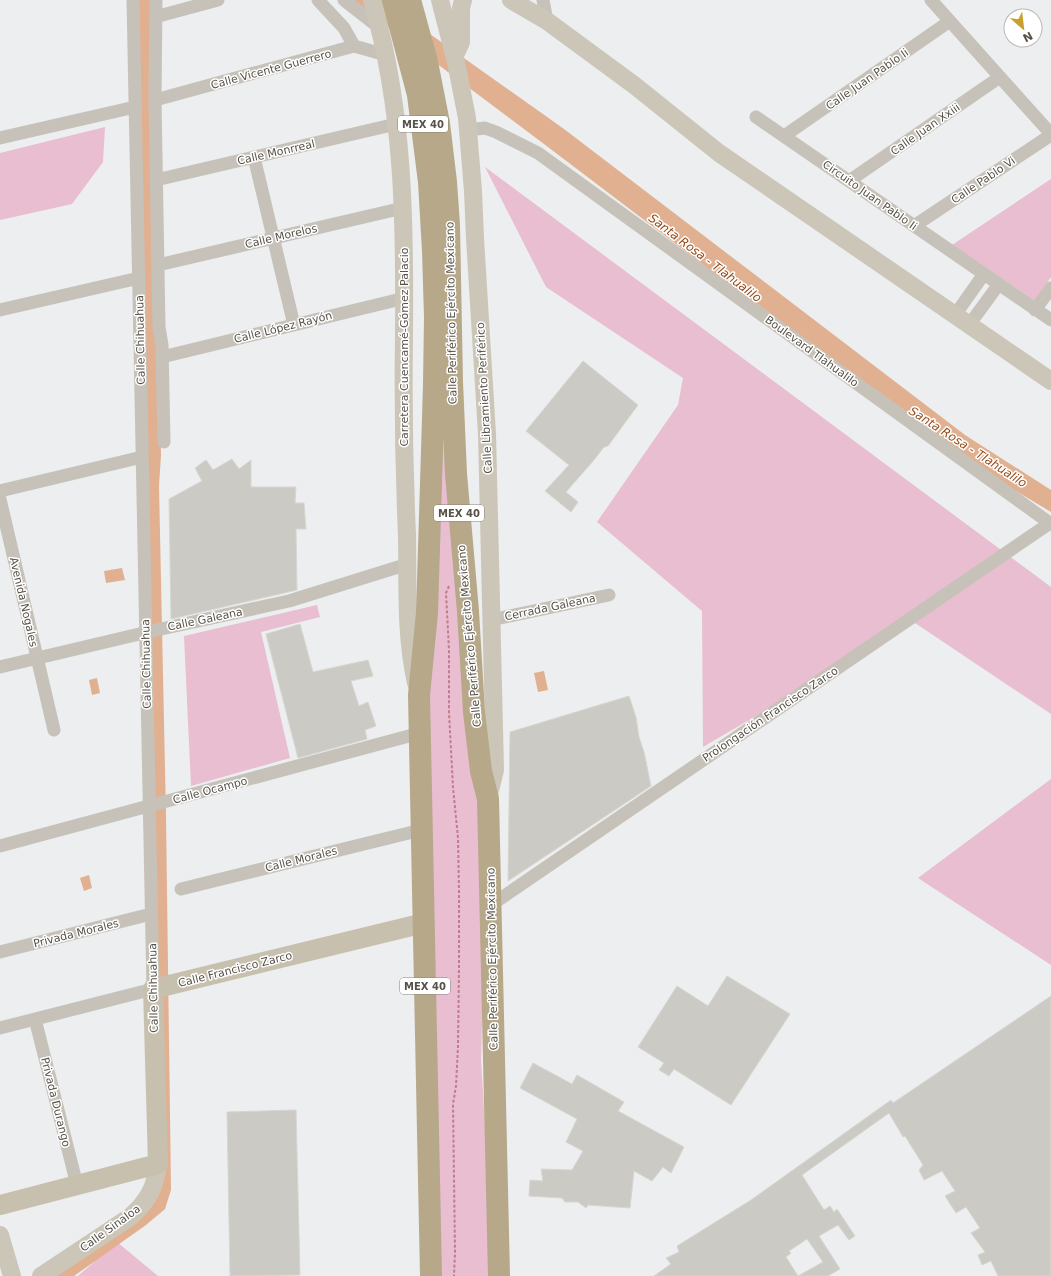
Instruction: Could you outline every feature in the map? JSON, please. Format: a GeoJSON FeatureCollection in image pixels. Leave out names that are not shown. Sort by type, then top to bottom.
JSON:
{"type":"FeatureCollection","features":[{"type":"Feature","properties":{"kind":"highway","name":"Calle Periférico Ejército Mexicano"},"geometry":{"type":"LineString","coordinates":[[393,0],[419,102],[429,182],[435,317],[427,613],[419,695],[431,1276]]}},
{"type":"Feature","properties":{"kind":"highway","name":"Calle Periférico Ejército Mexicano"},"geometry":{"type":"LineString","coordinates":[[410,0],[427,62],[439,123],[446,182],[449,225],[455,451],[468,611],[474,712],[481,771],[488,799],[499,1276]]}},
{"type":"Feature","properties":{"kind":"main road","name":"Carretera Cuencamé-Gómez Palacio"},"geometry":{"type":"LineString","coordinates":[[372,0],[386,55],[401,165],[405,298],[404,460],[410,647],[419,695]]}},
{"type":"Feature","properties":{"kind":"main road","name":"Calle Libramiento Periférico"},"geometry":{"type":"LineString","coordinates":[[440,0],[456,59],[467,124],[473,191],[487,434],[495,770],[488,799]]}},
{"type":"Feature","properties":{"kind":"main road"},"geometry":{"type":"LineString","coordinates":[[456,59],[461,42],[461,8],[463,0]]}},
{"type":"Feature","properties":{"kind":"main road"},"geometry":{"type":"LineString","coordinates":[[512,0],[548,21],[634,85],[719,153],[1051,381]]}},
{"type":"Feature","properties":{"kind":"main road","name":"Calle Francisco Zarco"},"geometry":{"type":"LineString","coordinates":[[163,986],[424,924]]}},
{"type":"Feature","properties":{"kind":"main road","name":"Calle Chihuahua"},"geometry":{"type":"LineString","coordinates":[[158,1164],[163,986]]}},
{"type":"Feature","properties":{"kind":"main road"},"geometry":{"type":"LineString","coordinates":[[0,1205],[158,1164]]}},
{"type":"Feature","properties":{"kind":"main road","name":"Calle Sinaloa"},"geometry":{"type":"LineString","coordinates":[[41,1276],[140,1208],[147,1199],[155,1182],[158,1164]]}},
{"type":"Feature","properties":{"kind":"main road"},"geometry":{"type":"LineString","coordinates":[[0,1235],[12,1276]]}},
{"type":"Feature","properties":{"kind":"street","name":"Calle Chihuahua"},"geometry":{"type":"LineString","coordinates":[[133,0],[142,457],[149,632],[152,914],[163,986]]}},
{"type":"Feature","properties":{"kind":"street"},"geometry":{"type":"LineString","coordinates":[[156,0],[156,180],[159,327],[162,345],[164,442]]}},
{"type":"Feature","properties":{"kind":"street"},"geometry":{"type":"LineString","coordinates":[[155,17],[218,0]]}},
{"type":"Feature","properties":{"kind":"street"},"geometry":{"type":"LineString","coordinates":[[318,0],[344,28],[354,46],[386,55]]}},
{"type":"Feature","properties":{"kind":"street"},"geometry":{"type":"LineString","coordinates":[[344,0],[380,27]]}},
{"type":"Feature","properties":{"kind":"street"},"geometry":{"type":"LineString","coordinates":[[543,0],[548,21]]}},
{"type":"Feature","properties":{"kind":"street"},"geometry":{"type":"LineString","coordinates":[[931,0],[1051,134]]}},
{"type":"Feature","properties":{"kind":"street","name":"Calle Juan Pablo Ii"},"geometry":{"type":"LineString","coordinates":[[784,136],[950,21]]}},
{"type":"Feature","properties":{"kind":"street","name":"Calle Vicente Guerrero"},"geometry":{"type":"LineString","coordinates":[[155,100],[354,46]]}},
{"type":"Feature","properties":{"kind":"street","name":"Calle Juan Xxiii"},"geometry":{"type":"LineString","coordinates":[[849,181],[1000,77]]}},
{"type":"Feature","properties":{"kind":"street"},"geometry":{"type":"LineString","coordinates":[[0,138],[135,107]]}},
{"type":"Feature","properties":{"kind":"street","name":"Circuito Juan Pablo Ii"},"geometry":{"type":"LineString","coordinates":[[756,117],[1051,320]]}},
{"type":"Feature","properties":{"kind":"street","name":"Calle Monrreal"},"geometry":{"type":"LineString","coordinates":[[156,180],[396,124]]}},
{"type":"Feature","properties":{"kind":"street","name":"Boulevard Tlahualilo"},"geometry":{"type":"LineString","coordinates":[[467,124],[496,132],[538,153],[1050,523]]}},
{"type":"Feature","properties":{"kind":"street","name":"Calle Pablo Vi"},"geometry":{"type":"LineString","coordinates":[[914,226],[1051,134]]}},
{"type":"Feature","properties":{"kind":"street"},"geometry":{"type":"LineString","coordinates":[[254,157],[294,325]]}},
{"type":"Feature","properties":{"kind":"street","name":"Calle Morelos"},"geometry":{"type":"LineString","coordinates":[[158,264],[403,208]]}},
{"type":"Feature","properties":{"kind":"street"},"geometry":{"type":"LineString","coordinates":[[962,320],[984,274]]}},
{"type":"Feature","properties":{"kind":"street"},"geometry":{"type":"LineString","coordinates":[[0,310],[139,278]]}},
{"type":"Feature","properties":{"kind":"street"},"geometry":{"type":"LineString","coordinates":[[962,320],[999,284]]}},
{"type":"Feature","properties":{"kind":"street"},"geometry":{"type":"LineString","coordinates":[[1035,310],[1051,288]]}},
{"type":"Feature","properties":{"kind":"street","name":"Calle López Rayón"},"geometry":{"type":"LineString","coordinates":[[162,357],[405,298]]}},
{"type":"Feature","properties":{"kind":"street"},"geometry":{"type":"LineString","coordinates":[[0,490],[142,457]]}},
{"type":"Feature","properties":{"kind":"street","name":"Avenida Nogales"},"geometry":{"type":"LineString","coordinates":[[0,499],[54,730]]}},
{"type":"Feature","properties":{"kind":"street","name":"Prolongación Francisco Zarco"},"geometry":{"type":"LineString","coordinates":[[490,905],[1050,523]]}},
{"type":"Feature","properties":{"kind":"street","name":"Calle Galeana"},"geometry":{"type":"LineString","coordinates":[[0,667],[289,601],[408,564]]}},
{"type":"Feature","properties":{"kind":"street","name":"Cerrada Galeana"},"geometry":{"type":"LineString","coordinates":[[491,620],[609,595]]}},
{"type":"Feature","properties":{"kind":"street","name":"Calle Ocampo"},"geometry":{"type":"LineString","coordinates":[[0,846],[420,733]]}},
{"type":"Feature","properties":{"kind":"street","name":"Calle Morales"},"geometry":{"type":"LineString","coordinates":[[181,889],[421,830]]}},
{"type":"Feature","properties":{"kind":"street","name":"Privada Morales"},"geometry":{"type":"LineString","coordinates":[[0,952],[152,914]]}},
{"type":"Feature","properties":{"kind":"street","name":"Calle Francisco Zarco"},"geometry":{"type":"LineString","coordinates":[[0,1028],[163,986]]}},
{"type":"Feature","properties":{"kind":"street","name":"Privada Durango"},"geometry":{"type":"LineString","coordinates":[[35,1019],[76,1185]]}},
{"type":"Feature","properties":{"kind":"path"},"geometry":{"type":"LineString","coordinates":[[454,1276],[453,1104],[456,1086],[458,1046],[459,892],[458,838],[453,788],[449,713],[446,593],[454,573],[463,563]]}},
{"type":"Feature","properties":{"kind":"shaded area"},"geometry":{"type":"Polygon","coordinates":[[[105,127],[103,162],[72,204],[0,220],[0,153],[105,127]]]}},
{"type":"Feature","properties":{"kind":"shaded area"},"geometry":{"type":"Polygon","coordinates":[[[485,167],[1051,587],[1051,714],[915,623],[703,747],[702,611],[597,522],[678,405],[683,378],[546,287],[485,167]]]}},
{"type":"Feature","properties":{"kind":"shaded area"},"geometry":{"type":"Polygon","coordinates":[[[1051,179],[1051,277],[1035,301],[952,245],[1051,179]]]}},
{"type":"Feature","properties":{"kind":"shaded area"},"geometry":{"type":"Polygon","coordinates":[[[436,360],[477,768],[484,960],[481,1059],[494,1276],[427,1276],[421,1148],[436,360]]]}},
{"type":"Feature","properties":{"kind":"shaded area"},"geometry":{"type":"Polygon","coordinates":[[[317,605],[320,617],[261,632],[290,758],[191,786],[184,636],[317,605]]]}},
{"type":"Feature","properties":{"kind":"shaded area"},"geometry":{"type":"Polygon","coordinates":[[[1051,779],[1051,965],[918,878],[1051,779]]]}},
{"type":"Feature","properties":{"kind":"shaded area"},"geometry":{"type":"Polygon","coordinates":[[[117,1242],[158,1276],[78,1276],[117,1242]]]}},
{"type":"Feature","properties":{"kind":"water"},"geometry":{"type":"Polygon","coordinates":[[[136,0],[153,0],[161,455],[159,486],[166,816],[171,1190],[165,1209],[146,1225],[74,1276],[49,1276],[153,1197],[136,0]]]}},
{"type":"Feature","properties":{"kind":"water","name":"Santa Rosa - Tlahualilo"},"geometry":{"type":"Polygon","coordinates":[[[352,0],[382,0],[564,129],[965,435],[1051,490],[1051,512],[946,449],[352,0]]]}},
{"type":"Feature","properties":{"kind":"water"},"geometry":{"type":"Polygon","coordinates":[[[122,568],[125,580],[106,583],[104,571],[122,568]]]}},
{"type":"Feature","properties":{"kind":"water"},"geometry":{"type":"Polygon","coordinates":[[[544,671],[548,690],[538,692],[534,673],[544,671]]]}},
{"type":"Feature","properties":{"kind":"water"},"geometry":{"type":"Polygon","coordinates":[[[97,678],[100,693],[92,695],[89,680],[97,678]]]}},
{"type":"Feature","properties":{"kind":"water"},"geometry":{"type":"Polygon","coordinates":[[[89,875],[92,888],[84,891],[80,878],[89,875]]]}},
{"type":"Feature","properties":{"kind":"building"},"geometry":{"type":"Polygon","coordinates":[[[583,361],[638,405],[608,446],[604,447],[566,492],[578,502],[571,512],[545,491],[569,465],[526,431],[583,361]]]}},
{"type":"Feature","properties":{"kind":"building"},"geometry":{"type":"Polygon","coordinates":[[[232,459],[239,469],[251,460],[251,487],[296,487],[295,503],[304,503],[306,529],[296,529],[297,590],[171,619],[169,499],[202,481],[195,468],[206,460],[213,470],[232,459]]]}},
{"type":"Feature","properties":{"kind":"building"},"geometry":{"type":"Polygon","coordinates":[[[300,624],[313,672],[368,660],[373,676],[351,681],[359,706],[368,702],[376,726],[365,730],[367,739],[298,758],[266,634],[300,624]]]}},
{"type":"Feature","properties":{"kind":"building"},"geometry":{"type":"Polygon","coordinates":[[[629,696],[636,717],[639,737],[644,752],[651,786],[508,881],[510,732],[629,696]]]}},
{"type":"Feature","properties":{"kind":"building"},"geometry":{"type":"Polygon","coordinates":[[[727,976],[790,1014],[731,1105],[674,1069],[669,1076],[659,1070],[664,1063],[638,1047],[677,986],[708,1006],[727,976]]]}},
{"type":"Feature","properties":{"kind":"building"},"geometry":{"type":"Polygon","coordinates":[[[1051,996],[1051,1276],[998,1276],[991,1261],[982,1265],[978,1255],[985,1252],[971,1233],[980,1228],[966,1207],[956,1213],[945,1196],[955,1191],[942,1171],[924,1180],[919,1170],[923,1165],[905,1136],[903,1137],[889,1113],[802,1175],[824,1210],[830,1206],[834,1212],[837,1209],[855,1236],[849,1240],[838,1225],[819,1236],[840,1269],[828,1276],[798,1276],[654,1276],[671,1264],[666,1258],[679,1252],[677,1246],[751,1200],[891,1100],[893,1103],[1051,996]],[[807,1239],[789,1251],[791,1253],[786,1257],[798,1276],[823,1262],[807,1239]]]}},
{"type":"Feature","properties":{"kind":"building"},"geometry":{"type":"Polygon","coordinates":[[[533,1063],[572,1084],[577,1075],[624,1102],[618,1111],[684,1147],[671,1173],[663,1167],[652,1181],[634,1171],[630,1208],[588,1205],[586,1208],[578,1202],[565,1202],[562,1198],[529,1196],[530,1180],[543,1181],[541,1169],[572,1170],[583,1151],[566,1142],[577,1119],[520,1088],[533,1063]]]}},
{"type":"Feature","properties":{"kind":"building"},"geometry":{"type":"Polygon","coordinates":[[[296,1110],[300,1275],[230,1276],[227,1112],[296,1110]]]}}]}
